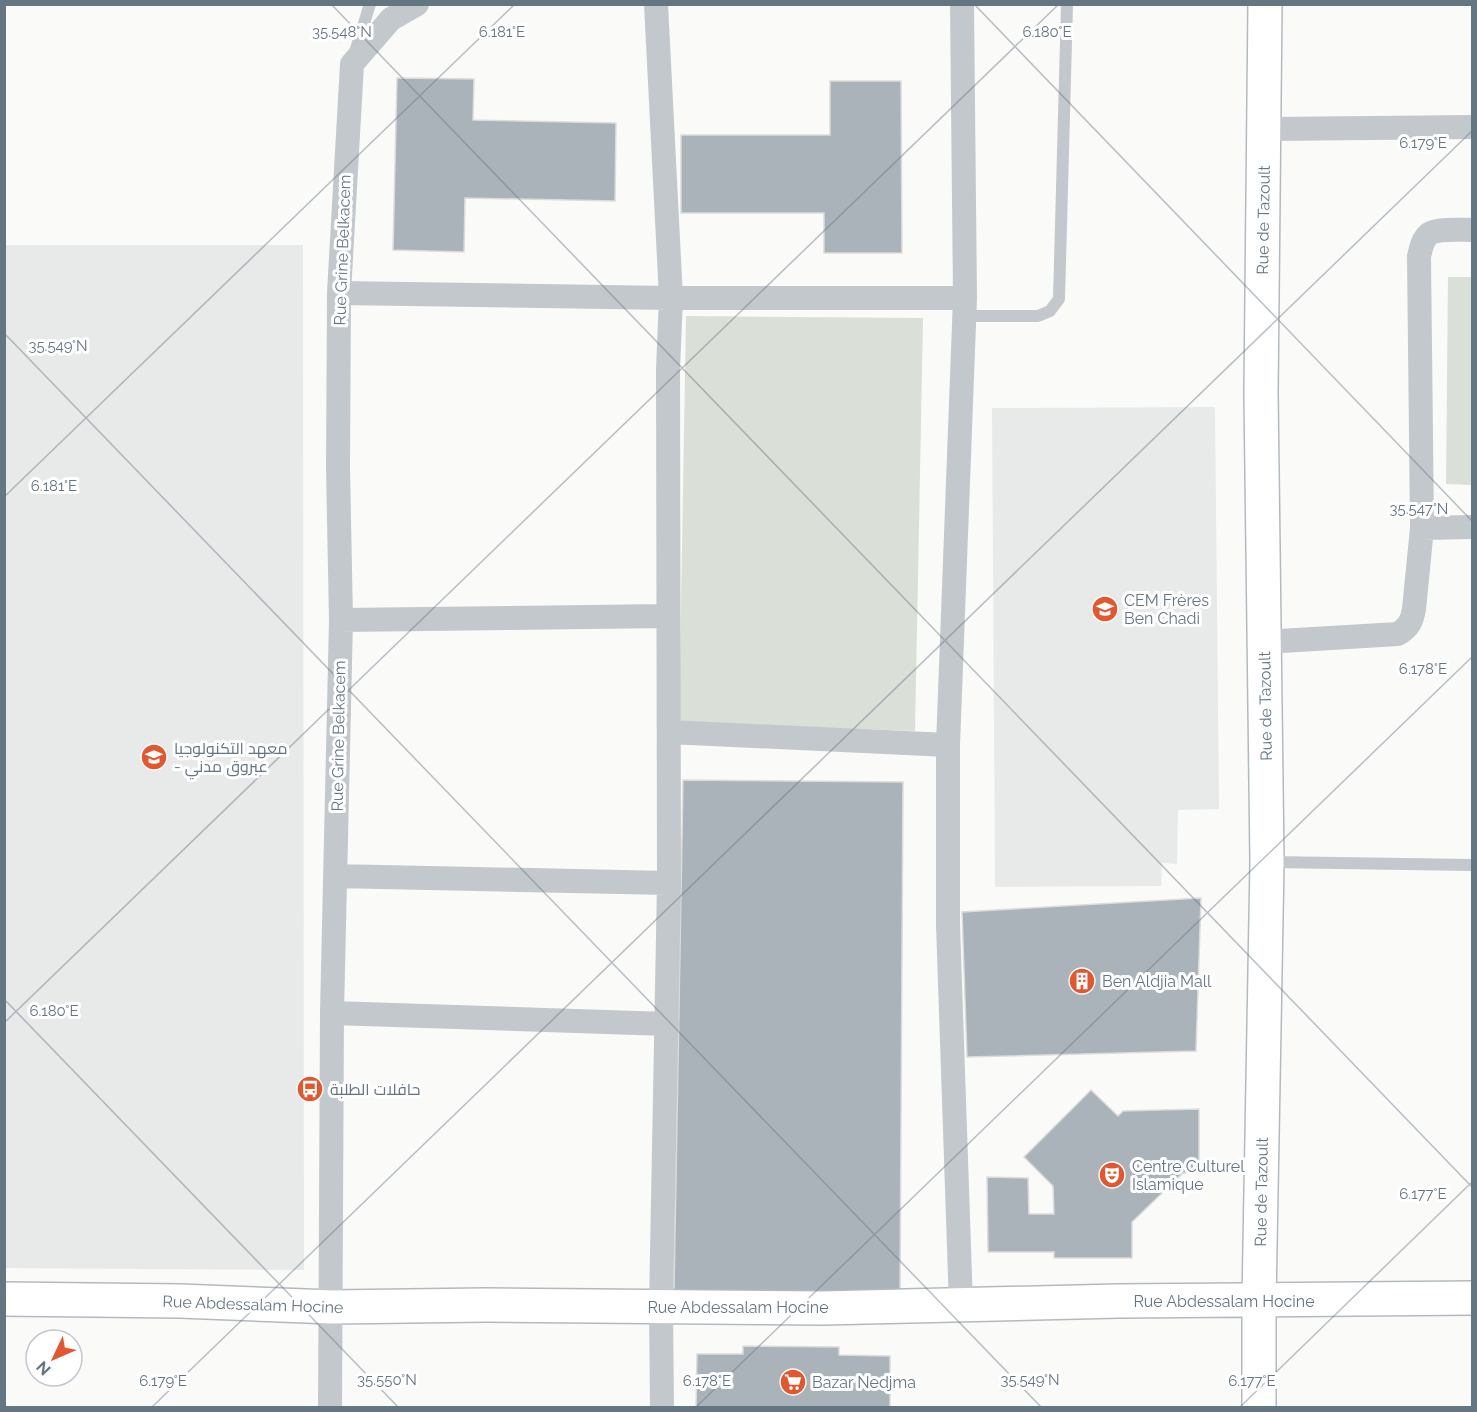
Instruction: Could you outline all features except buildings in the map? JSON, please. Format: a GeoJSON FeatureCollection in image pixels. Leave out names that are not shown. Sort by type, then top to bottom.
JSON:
{"type":"FeatureCollection","features":[{"type":"Feature","properties":{"kind":"main road","name":"Rue de Tazoult"},"geometry":{"type":"LineString","coordinates":[[1259,1407],[1258,1301],[1267,862],[1261,393],[1265,4]]}},
{"type":"Feature","properties":{"kind":"main road","name":"Rue Abdessalam Hocine"},"geometry":{"type":"LineString","coordinates":[[4,1299],[180,1301],[332,1307],[486,1305],[823,1308],[1118,1301],[1473,1298]]}},
{"type":"Feature","properties":{"kind":"street"},"geometry":{"type":"LineString","coordinates":[[352,64],[392,19],[417,4]]}},
{"type":"Feature","properties":{"kind":"street"},"geometry":{"type":"LineString","coordinates":[[656,4],[671,298],[668,369],[669,883],[661,1308],[662,1407]]}},
{"type":"Feature","properties":{"kind":"street"},"geometry":{"type":"LineString","coordinates":[[961,1306],[948,924],[948,745],[964,307],[962,4]]}},
{"type":"Feature","properties":{"kind":"street","name":"Rue Grine Belkacem"},"geometry":{"type":"LineString","coordinates":[[330,1407],[332,1012],[341,620],[338,467],[339,293],[352,64]]}},
{"type":"Feature","properties":{"kind":"street"},"geometry":{"type":"LineString","coordinates":[[1264,129],[1473,127]]}},
{"type":"Feature","properties":{"kind":"street"},"geometry":{"type":"LineString","coordinates":[[1264,642],[1398,634],[1407,628],[1412,620],[1422,528],[1419,256],[1422,244],[1430,234],[1453,230],[1473,230]]}},
{"type":"Feature","properties":{"kind":"street"},"geometry":{"type":"LineString","coordinates":[[339,293],[671,298],[964,307]]}},
{"type":"Feature","properties":{"kind":"street"},"geometry":{"type":"LineString","coordinates":[[1422,528],[1473,527]]}},
{"type":"Feature","properties":{"kind":"street"},"geometry":{"type":"LineString","coordinates":[[341,620],[668,616]]}},
{"type":"Feature","properties":{"kind":"street"},"geometry":{"type":"LineString","coordinates":[[669,732],[948,745]]}},
{"type":"Feature","properties":{"kind":"street"},"geometry":{"type":"LineString","coordinates":[[335,876],[669,883]]}},
{"type":"Feature","properties":{"kind":"street"},"geometry":{"type":"LineString","coordinates":[[332,1012],[667,1024]]}},
{"type":"Feature","properties":{"kind":"lane"},"geometry":{"type":"LineString","coordinates":[[352,64],[369,4]]}},
{"type":"Feature","properties":{"kind":"lane"},"geometry":{"type":"LineString","coordinates":[[964,307],[1038,316],[1050,311],[1059,299],[1067,4]]}},
{"type":"Feature","properties":{"kind":"lane"},"geometry":{"type":"LineString","coordinates":[[1267,862],[1473,865]]}},
{"type":"Feature","properties":{"kind":"shaded area","name":"معهد التكنولوجيا - عبروق مدني"},"geometry":{"type":"Polygon","coordinates":[[[5,245],[303,245],[304,1270],[5,1268],[5,245]]]}},
{"type":"Feature","properties":{"kind":"shaded area"},"geometry":{"type":"Polygon","coordinates":[[[1448,277],[1472,277],[1472,485],[1446,484],[1448,277]]]}},
{"type":"Feature","properties":{"kind":"shaded area"},"geometry":{"type":"Polygon","coordinates":[[[686,316],[923,318],[915,731],[679,723],[686,316]]]}},
{"type":"Feature","properties":{"kind":"shaded area","name":"CEM Frères Ben Chadi"},"geometry":{"type":"Polygon","coordinates":[[[1215,407],[1219,809],[1178,810],[1177,864],[1162,863],[1161,886],[995,887],[992,408],[1215,407]]]}},
{"type":"Feature","properties":{"kind":"place","name":"CEM Frères Ben Chadi"},"geometry":{"type":"Point","coordinates":[1105,609]}},
{"type":"Feature","properties":{"kind":"place","name":"معهد التكنولوجيا - عبروق مدني"},"geometry":{"type":"Point","coordinates":[154,757]}},
{"type":"Feature","properties":{"kind":"place","name":"Ben Aldjia Mall"},"geometry":{"type":"Point","coordinates":[1082,981]}},
{"type":"Feature","properties":{"kind":"place","name":"حافلات الطلبة"},"geometry":{"type":"Point","coordinates":[310,1089]}},
{"type":"Feature","properties":{"kind":"place","name":"Centre Culturel Islamique"},"geometry":{"type":"Point","coordinates":[1112,1175]}},
{"type":"Feature","properties":{"kind":"place","name":"Bazar Nedjma"},"geometry":{"type":"Point","coordinates":[793,1382]}}]}
